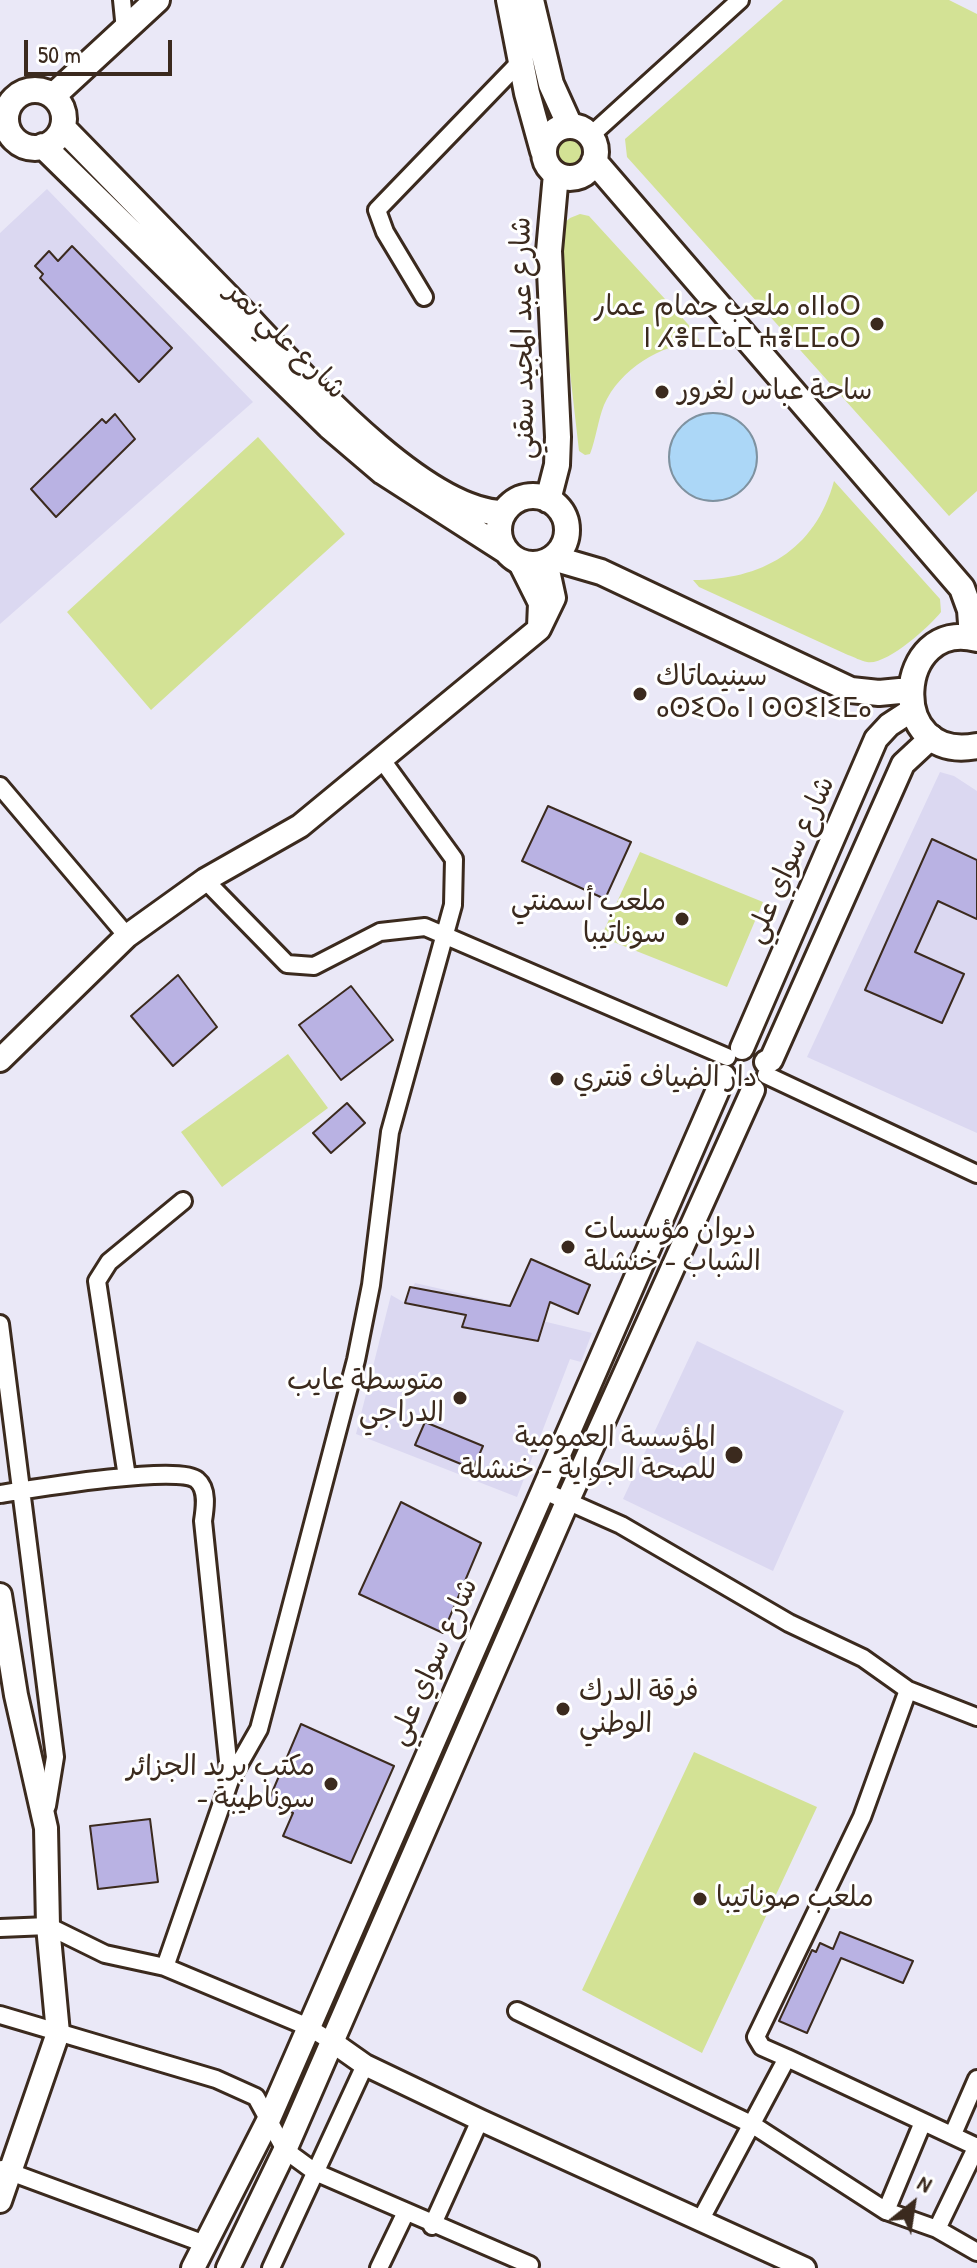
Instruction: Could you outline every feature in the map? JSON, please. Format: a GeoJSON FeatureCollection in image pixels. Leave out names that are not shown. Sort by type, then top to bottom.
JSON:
{"type":"FeatureCollection","features":[{"type":"Feature","properties":{"kind":"main road"},"geometry":{"type":"LineString","coordinates":[[53,96],[157,0]]}},
{"type":"Feature","properties":{"kind":"main road"},"geometry":{"type":"LineString","coordinates":[[527,1],[551,84],[580,131],[595,148],[594,161],[578,177],[556,174],[546,164],[520,62],[527,1]]}},
{"type":"Feature","properties":{"kind":"main road"},"geometry":{"type":"LineString","coordinates":[[7,90],[29,90],[53,96],[63,110],[63,128],[51,143],[43,146],[8,144],[7,90]]}},
{"type":"Feature","properties":{"kind":"main road","name":"شارع علي نمر"},"geometry":{"type":"LineString","coordinates":[[63,128],[353,425],[453,498],[477,510],[503,513]]}},
{"type":"Feature","properties":{"kind":"main road"},"geometry":{"type":"LineString","coordinates":[[543,151],[551,133],[580,131]]}},
{"type":"Feature","properties":{"kind":"main road","name":"شارع علي نمر"},"geometry":{"type":"LineString","coordinates":[[43,146],[329,426],[383,472],[512,556]]}},
{"type":"Feature","properties":{"kind":"main road"},"geometry":{"type":"LineString","coordinates":[[594,161],[969,590],[974,638],[954,638],[936,645],[918,664],[911,700],[932,737],[955,747],[974,749]]}},
{"type":"Feature","properties":{"kind":"main road","name":"شارع عبد المجيد سقني"},"geometry":{"type":"LineString","coordinates":[[548,500],[557,465],[558,437],[549,251],[556,174]]}},
{"type":"Feature","properties":{"kind":"main road"},"geometry":{"type":"LineString","coordinates":[[0,1060],[127,936],[205,880],[300,826],[539,629],[554,598],[550,559],[564,542],[566,523],[556,505],[538,496],[518,499],[503,513],[499,533],[540,603],[539,629]]}},
{"type":"Feature","properties":{"kind":"main road"},"geometry":{"type":"LineString","coordinates":[[512,556],[550,559],[601,572],[851,690],[911,700]]}},
{"type":"Feature","properties":{"kind":"main road","name":"شارع سواي علي"},"geometry":{"type":"LineString","coordinates":[[193,2268],[268,2121],[306,2026],[731,1060],[876,739],[911,700]]}},
{"type":"Feature","properties":{"kind":"main road","name":"شارع سواي علي"},"geometry":{"type":"LineString","coordinates":[[228,2268],[285,2150],[568,1500],[771,1060],[903,764],[932,737]]}},
{"type":"Feature","properties":{"kind":"main road"},"geometry":{"type":"LineString","coordinates":[[754,1049],[762,1076],[735,1090],[731,1060],[754,1049]]}},
{"type":"Feature","properties":{"kind":"main road"},"geometry":{"type":"LineString","coordinates":[[0,1595],[16,1695],[46,1828],[48,1926],[58,2033],[6,2171],[0,2201]]}},
{"type":"Feature","properties":{"kind":"main road"},"geometry":{"type":"LineString","coordinates":[[399,1817],[423,1829]]}},
{"type":"Feature","properties":{"kind":"street"},"geometry":{"type":"LineString","coordinates":[[122,0],[125,30]]}},
{"type":"Feature","properties":{"kind":"street"},"geometry":{"type":"LineString","coordinates":[[580,131],[740,0]]}},
{"type":"Feature","properties":{"kind":"street"},"geometry":{"type":"LineString","coordinates":[[424,297],[385,232],[377,210],[520,62]]}},
{"type":"Feature","properties":{"kind":"street"},"geometry":{"type":"LineString","coordinates":[[165,1967],[230,1780],[259,1729],[311,1521],[331,1465],[371,1285],[390,1132],[453,905],[454,859],[382,760]]}},
{"type":"Feature","properties":{"kind":"street"},"geometry":{"type":"LineString","coordinates":[[0,786],[127,936]]}},
{"type":"Feature","properties":{"kind":"street"},"geometry":{"type":"LineString","coordinates":[[205,880],[287,964],[314,966],[380,932],[425,927],[731,1060]]}},
{"type":"Feature","properties":{"kind":"street"},"geometry":{"type":"LineString","coordinates":[[762,1076],[977,1174]]}},
{"type":"Feature","properties":{"kind":"street"},"geometry":{"type":"LineString","coordinates":[[127,1477],[97,1281],[109,1262],[183,1201]]}},
{"type":"Feature","properties":{"kind":"street"},"geometry":{"type":"LineString","coordinates":[[0,1324],[55,1757],[48,1787],[46,1828]]}},
{"type":"Feature","properties":{"kind":"street"},"geometry":{"type":"LineString","coordinates":[[0,1494],[127,1477],[189,1474],[201,1482],[206,1500],[203,1521],[230,1780]]}},
{"type":"Feature","properties":{"kind":"street"},"geometry":{"type":"LineString","coordinates":[[542,1490],[621,1525],[789,1623],[863,1658],[908,1690],[977,1717]]}},
{"type":"Feature","properties":{"kind":"street"},"geometry":{"type":"LineString","coordinates":[[908,1690],[862,1817],[758,2032],[757,2042],[977,2146],[937,2229]]}},
{"type":"Feature","properties":{"kind":"street"},"geometry":{"type":"LineString","coordinates":[[0,1928],[48,1926],[105,1954],[165,1967],[306,2026],[365,2065],[701,2219],[777,2262],[805,2268]]}},
{"type":"Feature","properties":{"kind":"street"},"geometry":{"type":"LineString","coordinates":[[517,2011],[753,2125],[886,2211],[937,2229],[977,2252]]}},
{"type":"Feature","properties":{"kind":"street"},"geometry":{"type":"LineString","coordinates":[[0,2015],[216,2079],[256,2097],[285,2150],[315,2172],[432,2226],[530,2265]]}},
{"type":"Feature","properties":{"kind":"street"},"geometry":{"type":"LineString","coordinates":[[701,2219],[787,2058]]}},
{"type":"Feature","properties":{"kind":"street"},"geometry":{"type":"LineString","coordinates":[[271,2268],[365,2065]]}},
{"type":"Feature","properties":{"kind":"street"},"geometry":{"type":"LineString","coordinates":[[953,2134],[977,2079]]}},
{"type":"Feature","properties":{"kind":"street"},"geometry":{"type":"LineString","coordinates":[[432,2226],[480,2120]]}},
{"type":"Feature","properties":{"kind":"street"},"geometry":{"type":"LineString","coordinates":[[886,2211],[923,2122]]}},
{"type":"Feature","properties":{"kind":"street"},"geometry":{"type":"LineString","coordinates":[[6,2171],[205,2244]]}},
{"type":"Feature","properties":{"kind":"street"},"geometry":{"type":"LineString","coordinates":[[379,2268],[405,2214]]}},
{"type":"Feature","properties":{"kind":"shaded area"},"geometry":{"type":"Polygon","coordinates":[[[47,189],[253,402],[0,624],[0,233],[47,189]]]}},
{"type":"Feature","properties":{"kind":"shaded area"},"geometry":{"type":"Polygon","coordinates":[[[940,772],[954,776],[977,791],[977,1133],[807,1057],[940,772]]]}},
{"type":"Feature","properties":{"kind":"shaded area","name":"متوسطة عايب الدراجي"},"geometry":{"type":"Polygon","coordinates":[[[415,1283],[524,1308],[522,1316],[592,1333],[581,1362],[570,1359],[517,1497],[356,1434],[391,1295],[405,1303],[415,1283]]]}},
{"type":"Feature","properties":{"kind":"shaded area","name":"المؤسسة العمومية للصحة الجواية - خنشلة"},"geometry":{"type":"Polygon","coordinates":[[[697,1341],[844,1411],[773,1571],[623,1499],[697,1341]]]}},
{"type":"Feature","properties":{"kind":"green space","name":"ملعب حمام عمار ⴰⵏⵏⴰⵔ ⵏ ⵃⴻⵎⵎⴰⵎ ⵄⴻⵎⵎⴰⵔ"},"geometry":{"type":"Polygon","coordinates":[[[783,0],[949,0],[977,14],[977,491],[949,516],[627,157],[625,139],[783,0]]]}},
{"type":"Feature","properties":{"kind":"green space"},"geometry":{"type":"Polygon","coordinates":[[[569,140],[580,147],[581,152],[574,163],[569,164],[558,157],[557,152],[564,141],[569,140]]]}},
{"type":"Feature","properties":{"kind":"green space"},"geometry":{"type":"Polygon","coordinates":[[[580,214],[589,216],[697,334],[699,341],[684,343],[656,354],[620,380],[604,405],[590,454],[585,455],[579,451],[554,232],[570,218],[580,214]]]}},
{"type":"Feature","properties":{"kind":"green space"},"geometry":{"type":"Polygon","coordinates":[[[258,437],[345,534],[151,710],[67,612],[258,437]]]}},
{"type":"Feature","properties":{"kind":"green space"},"geometry":{"type":"Polygon","coordinates":[[[834,481],[940,599],[941,612],[927,627],[896,652],[875,662],[848,655],[699,587],[693,580],[741,574],[782,557],[814,526],[834,481]]]}},
{"type":"Feature","properties":{"kind":"green space","name":"ملعب أسمنتي سوناتيبا"},"geometry":{"type":"Polygon","coordinates":[[[640,852],[763,902],[727,987],[601,937],[640,852]]]}},
{"type":"Feature","properties":{"kind":"green space"},"geometry":{"type":"Polygon","coordinates":[[[288,1054],[328,1108],[222,1187],[181,1132],[288,1054]]]}},
{"type":"Feature","properties":{"kind":"green space","name":"ملعب صوناتيبا"},"geometry":{"type":"Polygon","coordinates":[[[694,1752],[817,1807],[702,2053],[582,1990],[694,1752]]]}},
{"type":"Feature","properties":{"kind":"water"},"geometry":{"type":"Polygon","coordinates":[[[713,413],[730,417],[744,426],[753,440],[757,457],[753,474],[744,488],[730,497],[713,501],[696,497],[682,488],[673,474],[669,457],[673,440],[682,426],[696,417],[713,413]]]}},
{"type":"Feature","properties":{"kind":"building"},"geometry":{"type":"Polygon","coordinates":[[[72,246],[172,348],[139,382],[40,278],[43,274],[35,266],[49,251],[58,261],[72,246]]]}},
{"type":"Feature","properties":{"kind":"building"},"geometry":{"type":"Polygon","coordinates":[[[115,414],[135,439],[56,517],[31,489],[102,419],[106,423],[115,414]]]}},
{"type":"Feature","properties":{"kind":"building"},"geometry":{"type":"Polygon","coordinates":[[[548,806],[631,842],[605,899],[522,861],[548,806]]]}},
{"type":"Feature","properties":{"kind":"building"},"geometry":{"type":"Polygon","coordinates":[[[932,839],[977,860],[977,919],[938,901],[915,952],[964,974],[942,1023],[865,990],[932,839]]]}},
{"type":"Feature","properties":{"kind":"building"},"geometry":{"type":"Polygon","coordinates":[[[178,975],[217,1027],[173,1066],[131,1016],[178,975]]]}},
{"type":"Feature","properties":{"kind":"building"},"geometry":{"type":"Polygon","coordinates":[[[351,986],[393,1040],[341,1080],[299,1025],[351,986]]]}},
{"type":"Feature","properties":{"kind":"building"},"geometry":{"type":"Polygon","coordinates":[[[347,1103],[365,1123],[331,1153],[313,1133],[347,1103]]]}},
{"type":"Feature","properties":{"kind":"building"},"geometry":{"type":"Polygon","coordinates":[[[531,1259],[590,1285],[578,1314],[550,1302],[538,1341],[462,1327],[466,1315],[405,1303],[410,1287],[510,1306],[531,1259]]]}},
{"type":"Feature","properties":{"kind":"building"},"geometry":{"type":"Polygon","coordinates":[[[425,1422],[483,1446],[473,1469],[415,1445],[425,1422]]]}},
{"type":"Feature","properties":{"kind":"building"},"geometry":{"type":"Polygon","coordinates":[[[401,1502],[481,1543],[443,1633],[359,1594],[401,1502]]]}},
{"type":"Feature","properties":{"kind":"building","name":"مكتب بريد الجزائر - سوناطيبة"},"geometry":{"type":"Polygon","coordinates":[[[301,1724],[394,1766],[351,1863],[283,1836],[293,1813],[268,1802],[301,1724]]]}},
{"type":"Feature","properties":{"kind":"building"},"geometry":{"type":"Polygon","coordinates":[[[150,1819],[158,1882],[98,1889],[90,1826],[150,1819]]]}},
{"type":"Feature","properties":{"kind":"building"},"geometry":{"type":"Polygon","coordinates":[[[840,1932],[913,1961],[903,1983],[841,1958],[807,2033],[779,2021],[812,1950],[816,1952],[820,1943],[833,1949],[840,1932]]]}},
{"type":"Feature","properties":{"kind":"place","name":"ملعب حمام عمار ⴰⵏⵏⴰⵔ ⵏ ⵃⴻⵎⵎⴰⵎ ⵄⴻⵎⵎⴰⵔ"},"geometry":{"type":"Point","coordinates":[877,324]}},
{"type":"Feature","properties":{"kind":"place","name":"ساحة عباس لغرور"},"geometry":{"type":"Point","coordinates":[662,392]}},
{"type":"Feature","properties":{"kind":"place","name":"سينيماتاك ⴰⵙⵉⵔⴰ ⵏ ⵙⵙⵉⵏⵉⵎⴰ"},"geometry":{"type":"Point","coordinates":[640,694]}},
{"type":"Feature","properties":{"kind":"place","name":"ملعب أسمنتي سوناتيبا"},"geometry":{"type":"Point","coordinates":[682,919]}},
{"type":"Feature","properties":{"kind":"place","name":"دار الضياف قنتري"},"geometry":{"type":"Point","coordinates":[557,1079]}},
{"type":"Feature","properties":{"kind":"place","name":"ديوان مؤسسات الشباب - خنشلة"},"geometry":{"type":"Point","coordinates":[568,1247]}},
{"type":"Feature","properties":{"kind":"place","name":"متوسطة عايب الدراجي"},"geometry":{"type":"Point","coordinates":[460,1398]}},
{"type":"Feature","properties":{"kind":"place","name":"المؤسسة العمومية للصحة الجواية - خنشلة"},"geometry":{"type":"Point","coordinates":[734,1455]}},
{"type":"Feature","properties":{"kind":"place","name":"فرقة الدرك الوطني"},"geometry":{"type":"Point","coordinates":[563,1709]}},
{"type":"Feature","properties":{"kind":"place","name":"مكتب بريد الجزائر - سوناطيبة"},"geometry":{"type":"Point","coordinates":[331,1784]}},
{"type":"Feature","properties":{"kind":"place","name":"ملعب صوناتيبا"},"geometry":{"type":"Point","coordinates":[700,1899]}}]}
